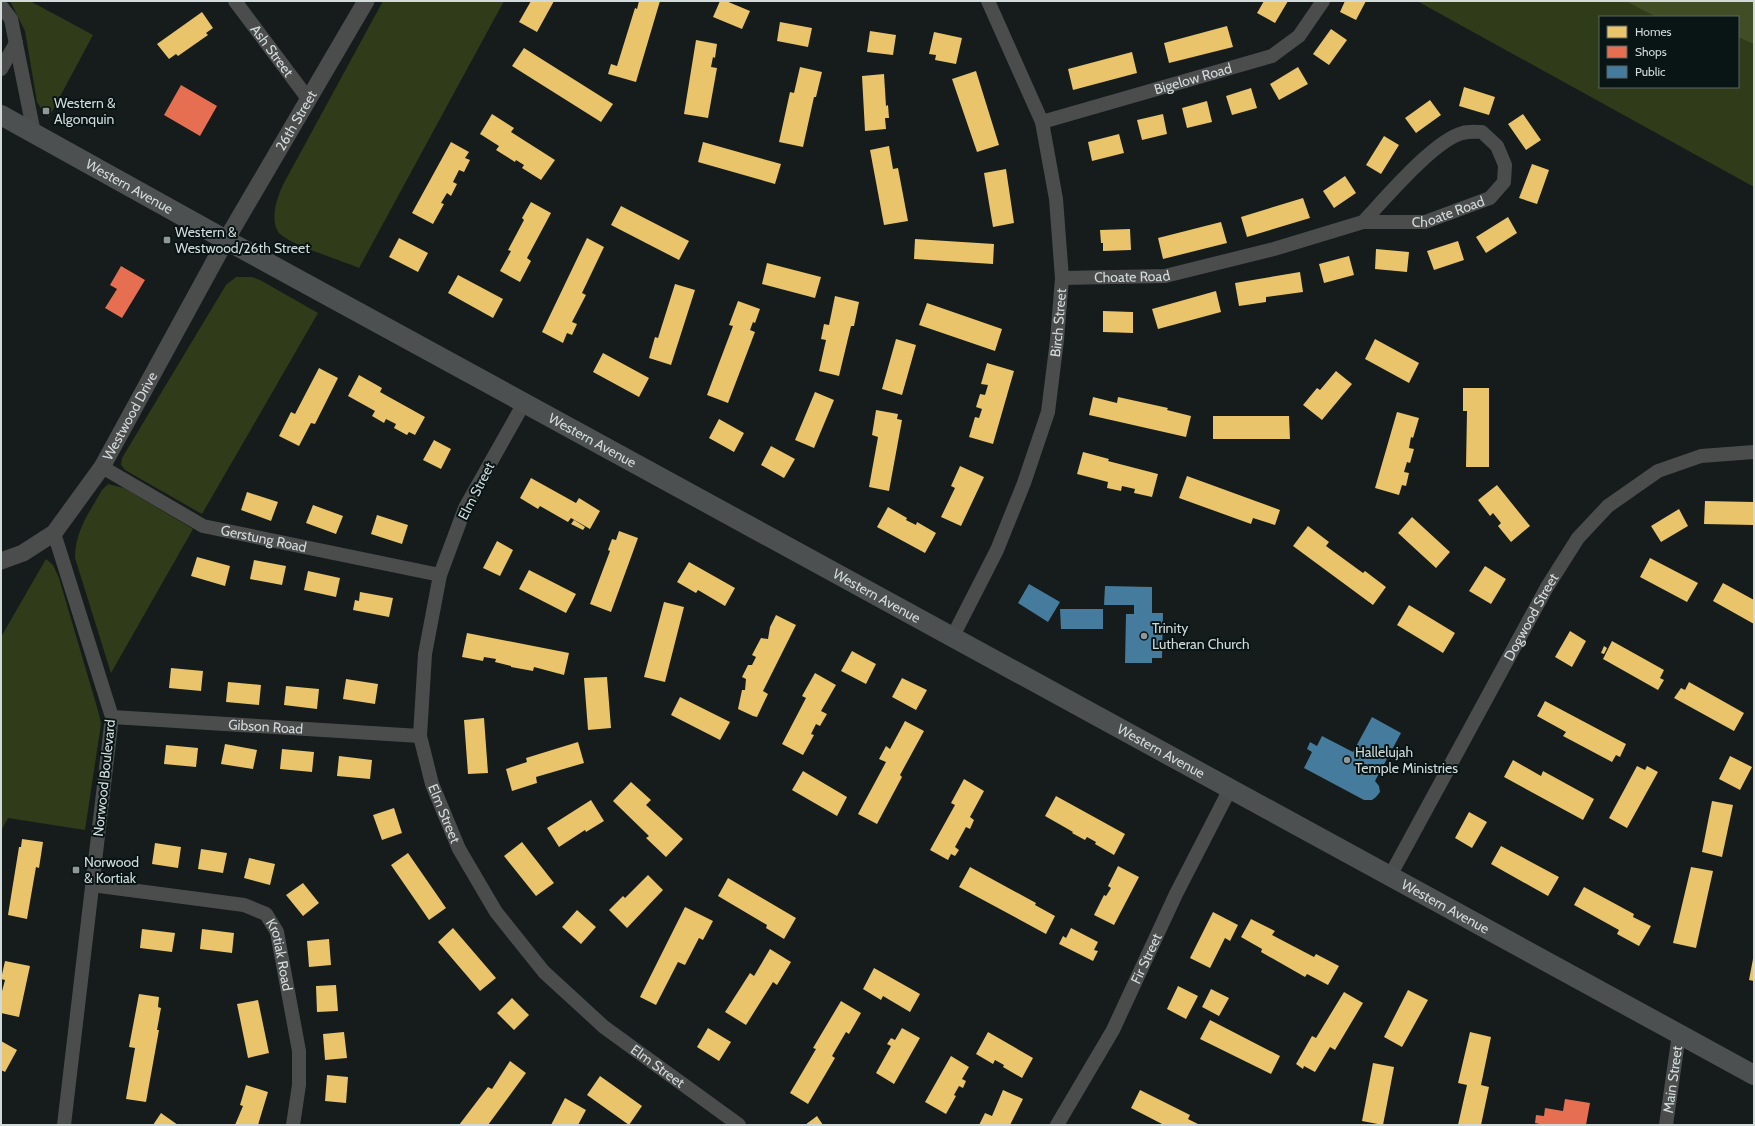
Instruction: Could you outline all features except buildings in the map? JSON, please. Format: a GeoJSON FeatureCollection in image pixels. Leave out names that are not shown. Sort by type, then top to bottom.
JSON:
{"type":"FeatureCollection","features":[{"type":"Feature","properties":{"kind":"main road","name":"Western Avenue"},"geometry":{"type":"LineString","coordinates":[[1,115],[952,638],[1754,1075]]}},
{"type":"Feature","properties":{"kind":"street","name":"Ash Street"},"geometry":{"type":"LineString","coordinates":[[235,1],[309,100]]}},
{"type":"Feature","properties":{"kind":"street","name":"26th Street"},"geometry":{"type":"LineString","coordinates":[[226,240],[366,1]]}},
{"type":"Feature","properties":{"kind":"street","name":"Birch Street"},"geometry":{"type":"LineString","coordinates":[[952,638],[997,550],[1024,483],[1048,412],[1057,340],[1062,278],[1056,199],[1042,122],[988,1]]}},
{"type":"Feature","properties":{"kind":"street","name":"Bigelow Road"},"geometry":{"type":"LineString","coordinates":[[1042,122],[1272,56],[1299,36],[1323,1]]}},
{"type":"Feature","properties":{"kind":"street"},"geometry":{"type":"LineString","coordinates":[[1,6],[10,19],[34,133]]}},
{"type":"Feature","properties":{"kind":"street"},"geometry":{"type":"LineString","coordinates":[[1,70],[16,43]]}},
{"type":"Feature","properties":{"kind":"street","name":"Choate Road"},"geometry":{"type":"LineString","coordinates":[[1062,278],[1165,276],[1274,249],[1363,222],[1425,222],[1490,198],[1504,182],[1506,164],[1497,146],[1482,132],[1463,133],[1444,141],[1404,178],[1363,222]]}},
{"type":"Feature","properties":{"kind":"street","name":"Westwood Drive"},"geometry":{"type":"LineString","coordinates":[[1,561],[23,552],[54,533],[102,467],[226,240]]}},
{"type":"Feature","properties":{"kind":"street","name":"Elm Street"},"geometry":{"type":"LineString","coordinates":[[524,403],[465,508],[440,575],[425,654],[420,736],[432,784],[458,849],[496,912],[544,972],[604,1027],[739,1125]]}},
{"type":"Feature","properties":{"kind":"street","name":"Dogwood Street"},"geometry":{"type":"LineString","coordinates":[[1390,876],[1547,587],[1578,538],[1608,506],[1658,472],[1702,456],[1754,452]]}},
{"type":"Feature","properties":{"kind":"street","name":"Gerstung Road"},"geometry":{"type":"LineString","coordinates":[[102,467],[203,526],[440,575]]}},
{"type":"Feature","properties":{"kind":"street","name":"Norwood Boulevard"},"geometry":{"type":"LineString","coordinates":[[54,533],[112,717],[64,1125]]}},
{"type":"Feature","properties":{"kind":"street","name":"Gibson Road"},"geometry":{"type":"LineString","coordinates":[[112,717],[420,736]]}},
{"type":"Feature","properties":{"kind":"street","name":"Fir Street"},"geometry":{"type":"LineString","coordinates":[[1057,1125],[1113,1030],[1176,894],[1230,789]]}},
{"type":"Feature","properties":{"kind":"street","name":"Krotiak Road"},"geometry":{"type":"LineString","coordinates":[[92,885],[244,905],[266,914],[277,932],[299,1051],[299,1085],[293,1125]]}},
{"type":"Feature","properties":{"kind":"street","name":"Main Street"},"geometry":{"type":"LineString","coordinates":[[1666,1125],[1679,1034]]}},
{"type":"Feature","properties":{"kind":"green space"},"geometry":{"type":"Polygon","coordinates":[[[10,1],[30,1],[93,35],[49,117],[37,102],[25,31],[10,1]]]}},
{"type":"Feature","properties":{"kind":"green space"},"geometry":{"type":"Polygon","coordinates":[[[383,1],[504,1],[359,268],[286,239],[276,229],[274,215],[277,200],[285,181],[383,1]]]}},
{"type":"Feature","properties":{"kind":"green space"},"geometry":{"type":"Polygon","coordinates":[[[1417,1],[1754,1],[1754,187],[1417,1]]]}},
{"type":"Feature","properties":{"kind":"green space"},"geometry":{"type":"Polygon","coordinates":[[[1626,1],[1754,1],[1754,44],[1739,37],[1739,16],[1654,16],[1626,1]]]}},
{"type":"Feature","properties":{"kind":"green space"},"geometry":{"type":"Polygon","coordinates":[[[236,277],[252,277],[260,280],[318,313],[202,514],[125,470],[121,465],[122,458],[226,285],[236,277]]]}},
{"type":"Feature","properties":{"kind":"green space"},"geometry":{"type":"Polygon","coordinates":[[[108,484],[124,488],[193,529],[111,673],[75,558],[77,539],[84,522],[102,490],[108,484]]]}},
{"type":"Feature","properties":{"kind":"green space"},"geometry":{"type":"Polygon","coordinates":[[[46,559],[53,565],[59,578],[101,724],[85,830],[8,818],[1,831],[1,637],[46,559]]]}},
{"type":"Feature","properties":{"kind":"place","name":"Western & Algonquin"},"geometry":{"type":"Point","coordinates":[46,111]}},
{"type":"Feature","properties":{"kind":"place","name":"Western & Westwood/26th Street"},"geometry":{"type":"Point","coordinates":[167,240]}},
{"type":"Feature","properties":{"kind":"place","name":"Trinity Lutheran Church"},"geometry":{"type":"Point","coordinates":[1144,636]}},
{"type":"Feature","properties":{"kind":"place","name":"Hallelujah Temple Ministries"},"geometry":{"type":"Point","coordinates":[1347,760]}},
{"type":"Feature","properties":{"kind":"place","name":"Norwood & Kortiak"},"geometry":{"type":"Point","coordinates":[76,870]}}]}
